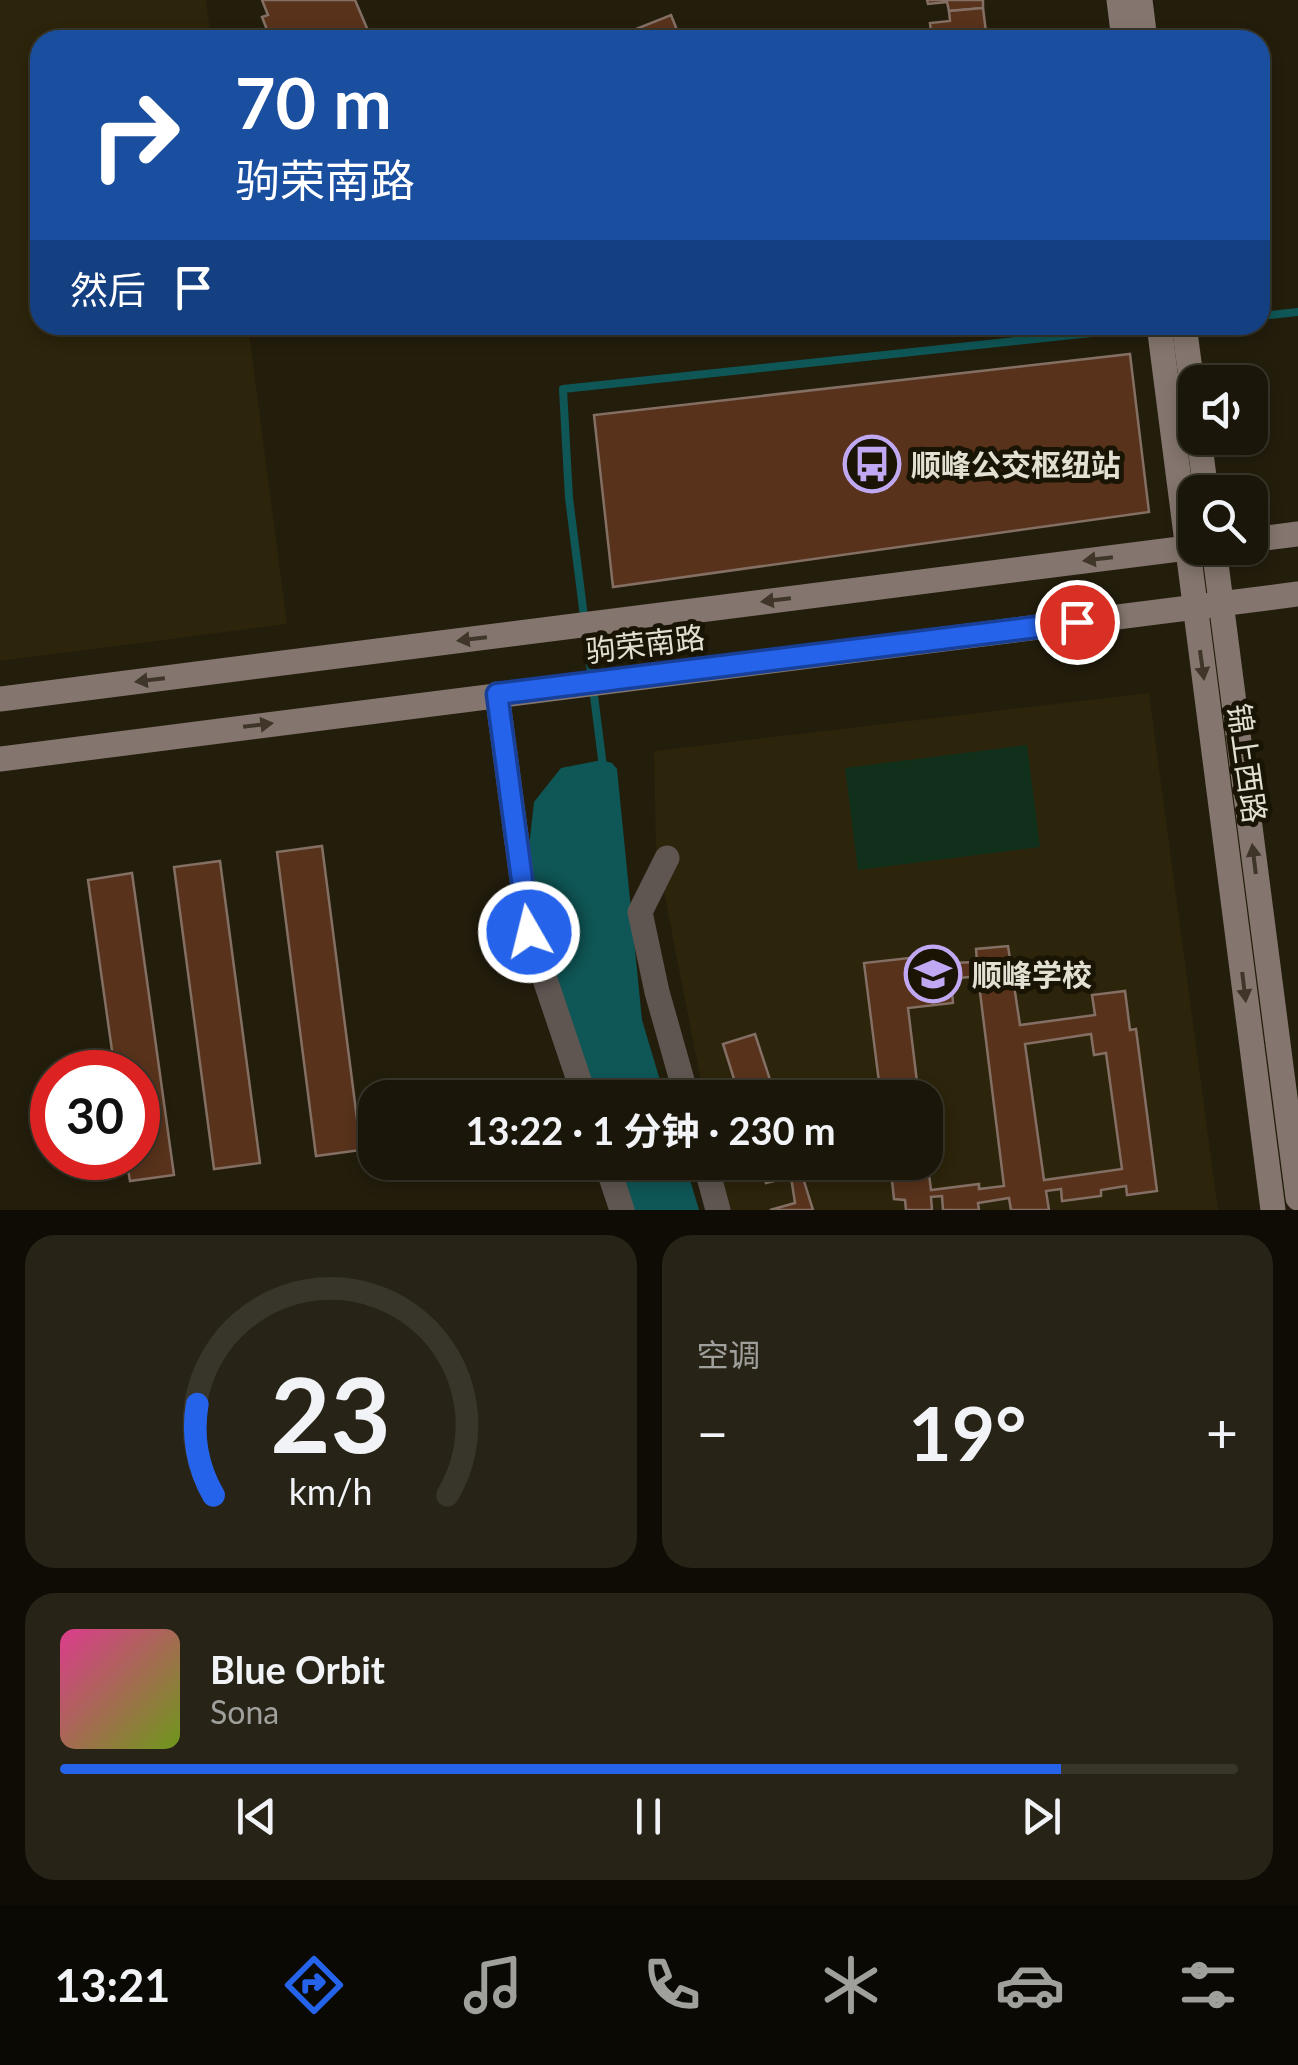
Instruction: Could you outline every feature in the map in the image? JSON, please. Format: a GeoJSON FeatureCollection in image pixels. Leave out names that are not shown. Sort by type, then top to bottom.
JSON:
{"type":"FeatureCollection","features":[{"type":"Feature","properties":{"kind":"street"},"geometry":{"type":"LineString","coordinates":[[1119,0],[1123,30]]}},
{"type":"Feature","properties":{"kind":"street"},"geometry":{"type":"LineString","coordinates":[[1140,0],[1144,30]]}},
{"type":"Feature","properties":{"kind":"street","name":"锦上西路"},"geometry":{"type":"LineString","coordinates":[[1161,335],[1181,475]]}},
{"type":"Feature","properties":{"kind":"street"},"geometry":{"type":"LineString","coordinates":[[1185,335],[1189,365]]}},
{"type":"Feature","properties":{"kind":"street"},"geometry":{"type":"LineString","coordinates":[[1268,538],[1298,534]]}},
{"type":"Feature","properties":{"kind":"street","name":"驹荣南路"},"geometry":{"type":"LineString","coordinates":[[6,697],[1178,549]]}},
{"type":"Feature","properties":{"kind":"street","name":"锦上西路"},"geometry":{"type":"LineString","coordinates":[[1192,565],[1194,607],[1273,1210]]}},
{"type":"Feature","properties":{"kind":"street","name":"锦上西路"},"geometry":{"type":"LineString","coordinates":[[1216,565],[1298,1198]]}},
{"type":"Feature","properties":{"kind":"street","name":"驹荣南路"},"geometry":{"type":"LineString","coordinates":[[8,759],[1298,594]]}},
{"type":"Feature","properties":{"kind":"street"},"geometry":{"type":"LineString","coordinates":[[497,694],[529,932],[579,1080]]}},
{"type":"Feature","properties":{"kind":"street"},"geometry":{"type":"LineString","coordinates":[[667,858],[640,912],[682,1080]]}},
{"type":"Feature","properties":{"kind":"street"},"geometry":{"type":"LineString","coordinates":[[612,1180],[622,1210]]}},
{"type":"Feature","properties":{"kind":"street"},"geometry":{"type":"LineString","coordinates":[[710,1180],[718,1210]]}},
{"type":"Feature","properties":{"kind":"shaded area"},"geometry":{"type":"Polygon","coordinates":[[[0,0],[206,0],[210,30],[30,30],[30,335],[249,335],[287,624],[0,661],[0,0]]]}},
{"type":"Feature","properties":{"kind":"shaded area","name":"顺峰学校"},"geometry":{"type":"Polygon","coordinates":[[[1149,693],[1218,1210],[726,1210],[720,1180],[943,1180],[943,1080],[701,1080],[656,851],[654,751],[1149,693]]]}},
{"type":"Feature","properties":{"kind":"green space"},"geometry":{"type":"Polygon","coordinates":[[[1027,745],[1040,847],[858,870],[845,768],[1027,745]]]}},
{"type":"Feature","properties":{"kind":"water"},"geometry":{"type":"Polygon","coordinates":[[[602,760],[617,769],[642,1020],[660,1080],[588,1080],[539,951],[529,847],[534,802],[561,768],[602,760]]]}},
{"type":"Feature","properties":{"kind":"water"},"geometry":{"type":"Polygon","coordinates":[[[619,1180],[690,1180],[699,1210],[629,1210],[619,1180]]]}},
{"type":"Feature","properties":{"kind":"building"},"geometry":{"type":"Polygon","coordinates":[[[262,0],[355,0],[368,30],[267,30],[262,17],[268,15],[262,0]]]}},
{"type":"Feature","properties":{"kind":"building"},"geometry":{"type":"Polygon","coordinates":[[[927,0],[983,0],[983,8],[949,11],[947,2],[928,4],[927,0]]]}},
{"type":"Feature","properties":{"kind":"building"},"geometry":{"type":"Polygon","coordinates":[[[983,8],[986,30],[931,30],[930,23],[950,21],[949,11],[983,8]]]}},
{"type":"Feature","properties":{"kind":"building"},"geometry":{"type":"Polygon","coordinates":[[[671,15],[677,30],[634,30],[671,15]]]}},
{"type":"Feature","properties":{"kind":"building","name":"顺峰公交枢纽站"},"geometry":{"type":"Polygon","coordinates":[[[1130,354],[1149,512],[613,587],[594,415],[1130,354]]]}},
{"type":"Feature","properties":{"kind":"building"},"geometry":{"type":"Polygon","coordinates":[[[322,846],[358,1150],[316,1156],[277,852],[322,846]]]}},
{"type":"Feature","properties":{"kind":"building"},"geometry":{"type":"Polygon","coordinates":[[[220,861],[260,1163],[214,1169],[174,867],[220,861]]]}},
{"type":"Feature","properties":{"kind":"building"},"geometry":{"type":"Polygon","coordinates":[[[132,873],[157,1050],[112,1050],[88,880],[132,873]]]}},
{"type":"Feature","properties":{"kind":"building"},"geometry":{"type":"Polygon","coordinates":[[[1008,946],[1020,1025],[1095,1015],[1092,995],[1125,991],[1130,1030],[1136,1029],[1157,1191],[1127,1195],[1126,1186],[1101,1190],[1101,1196],[1062,1201],[1061,1189],[1046,1191],[1049,1210],[1011,1210],[1009,1198],[978,1203],[979,1210],[943,1210],[942,1196],[931,1197],[932,1210],[906,1210],[905,1200],[894,1199],[892,1180],[930,1180],[931,1190],[979,1184],[979,1189],[1004,1186],[978,976],[951,979],[953,1003],[908,1008],[917,1080],[879,1080],[864,963],[945,954],[951,963],[977,962],[976,949],[1008,946]],[[1091,1034],[1025,1044],[1044,1180],[1122,1169],[1106,1053],[1094,1055],[1091,1034]]]}},
{"type":"Feature","properties":{"kind":"building"},"geometry":{"type":"Polygon","coordinates":[[[755,1034],[770,1080],[734,1080],[723,1044],[755,1034]]]}},
{"type":"Feature","properties":{"kind":"building"},"geometry":{"type":"Polygon","coordinates":[[[160,1074],[174,1175],[160,1177],[160,1074]]]}},
{"type":"Feature","properties":{"kind":"building"},"geometry":{"type":"Polygon","coordinates":[[[791,1180],[804,1180],[813,1210],[770,1210],[795,1203],[791,1180]]]}},
{"type":"Feature","properties":{"kind":"waterway"},"geometry":{"type":"LineString","coordinates":[[1270,315],[1298,312]]}},
{"type":"Feature","properties":{"kind":"waterway"},"geometry":{"type":"LineString","coordinates":[[603,767],[569,498],[563,389],[1073,335]]}},
{"type":"Feature","properties":{"kind":"place","name":"顺峰公交枢纽站"},"geometry":{"type":"Point","coordinates":[872,464]}},
{"type":"Feature","properties":{"kind":"place","name":"顺峰学校"},"geometry":{"type":"Point","coordinates":[933,974]}},
{"type":"Feature","properties":{"kind":"route"},"geometry":{"type":"LineString","coordinates":[[529,932],[497,694],[1077,622]]}}]}
